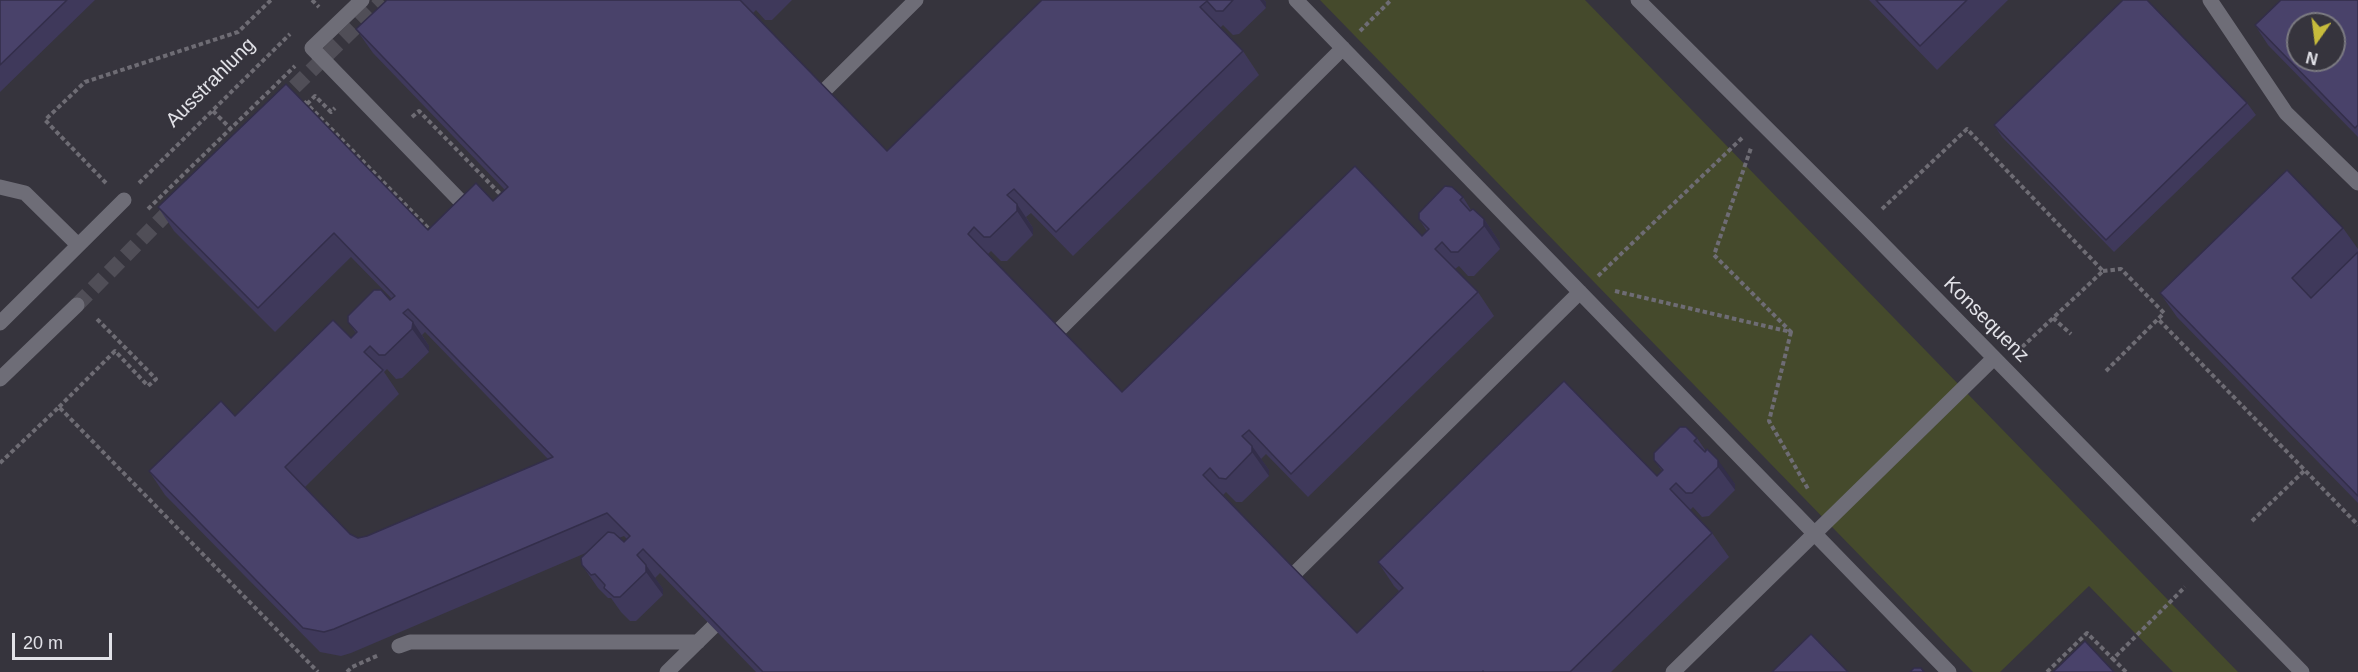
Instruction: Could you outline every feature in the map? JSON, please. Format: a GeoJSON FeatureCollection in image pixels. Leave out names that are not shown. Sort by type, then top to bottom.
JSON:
{"type":"FeatureCollection","features":[{"type":"Feature","properties":{"kind":"street"},"geometry":{"type":"LineString","coordinates":[[362,0],[312,48],[479,221]]}},
{"type":"Feature","properties":{"kind":"street"},"geometry":{"type":"LineString","coordinates":[[823,92],[916,0]]}},
{"type":"Feature","properties":{"kind":"street"},"geometry":{"type":"LineString","coordinates":[[1296,0],[1584,288],[1815,534],[1949,672]]}},
{"type":"Feature","properties":{"kind":"street","name":"Konsequenz"},"geometry":{"type":"LineString","coordinates":[[1638,0],[1864,226],[2302,672]]}},
{"type":"Feature","properties":{"kind":"street"},"geometry":{"type":"LineString","coordinates":[[2210,0],[2286,112],[2358,183]]}},
{"type":"Feature","properties":{"kind":"street"},"geometry":{"type":"LineString","coordinates":[[1057,332],[1343,48]]}},
{"type":"Feature","properties":{"kind":"street"},"geometry":{"type":"LineString","coordinates":[[0,187],[25,193],[78,245]]}},
{"type":"Feature","properties":{"kind":"street"},"geometry":{"type":"LineString","coordinates":[[0,323],[129,194]]}},
{"type":"Feature","properties":{"kind":"street"},"geometry":{"type":"LineString","coordinates":[[1293,575],[1584,288]]}},
{"type":"Feature","properties":{"kind":"street"},"geometry":{"type":"LineString","coordinates":[[0,379],[77,305]]}},
{"type":"Feature","properties":{"kind":"street"},"geometry":{"type":"LineString","coordinates":[[1673,672],[1827,521],[1998,362]]}},
{"type":"Feature","properties":{"kind":"street"},"geometry":{"type":"LineString","coordinates":[[667,672],[713,627]]}},
{"type":"Feature","properties":{"kind":"street"},"geometry":{"type":"LineString","coordinates":[[399,646],[410,642],[698,642]]}},
{"type":"Feature","properties":{"kind":"path"},"geometry":{"type":"LineString","coordinates":[[129,194],[45,120],[85,82],[238,32],[271,0]]}},
{"type":"Feature","properties":{"kind":"path"},"geometry":{"type":"LineString","coordinates":[[1343,48],[1391,0]]}},
{"type":"Feature","properties":{"kind":"path"},"geometry":{"type":"LineString","coordinates":[[310,14],[318,6]]}},
{"type":"Feature","properties":{"kind":"path","name":"Ausstrahlung"},"geometry":{"type":"LineString","coordinates":[[129,194],[294,30]]}},
{"type":"Feature","properties":{"kind":"path"},"geometry":{"type":"LineString","coordinates":[[177,181],[277,84]]}},
{"type":"Feature","properties":{"kind":"path"},"geometry":{"type":"LineString","coordinates":[[307,104],[315,96],[327,108]]}},
{"type":"Feature","properties":{"kind":"path"},"geometry":{"type":"LineString","coordinates":[[295,106],[302,100],[307,104],[433,232]]}},
{"type":"Feature","properties":{"kind":"path"},"geometry":{"type":"LineString","coordinates":[[254,107],[261,114]]}},
{"type":"Feature","properties":{"kind":"path"},"geometry":{"type":"LineString","coordinates":[[213,111],[231,129]]}},
{"type":"Feature","properties":{"kind":"path"},"geometry":{"type":"LineString","coordinates":[[425,117],[504,199]]}},
{"type":"Feature","properties":{"kind":"path"},"geometry":{"type":"LineString","coordinates":[[1584,288],[1760,121]]}},
{"type":"Feature","properties":{"kind":"path"},"geometry":{"type":"LineString","coordinates":[[1760,121],[1714,255],[1791,332]]}},
{"type":"Feature","properties":{"kind":"path"},"geometry":{"type":"LineString","coordinates":[[1864,226],[1967,129],[2103,270]]}},
{"type":"Feature","properties":{"kind":"path"},"geometry":{"type":"LineString","coordinates":[[468,176],[476,169]]}},
{"type":"Feature","properties":{"kind":"path"},"geometry":{"type":"LineString","coordinates":[[1998,362],[2053,318],[2103,270],[2121,269],[2164,313],[2106,370]]}},
{"type":"Feature","properties":{"kind":"path"},"geometry":{"type":"LineString","coordinates":[[1584,288],[1791,332]]}},
{"type":"Feature","properties":{"kind":"path"},"geometry":{"type":"LineString","coordinates":[[0,463],[115,351],[148,386],[156,379],[92,313]]}},
{"type":"Feature","properties":{"kind":"path"},"geometry":{"type":"LineString","coordinates":[[2053,318],[2071,334]]}},
{"type":"Feature","properties":{"kind":"path"},"geometry":{"type":"LineString","coordinates":[[2158,319],[2358,525]]}},
{"type":"Feature","properties":{"kind":"path"},"geometry":{"type":"LineString","coordinates":[[1791,332],[1768,421],[1827,521]]}},
{"type":"Feature","properties":{"kind":"path"},"geometry":{"type":"LineString","coordinates":[[59,406],[318,672]]}},
{"type":"Feature","properties":{"kind":"path"},"geometry":{"type":"LineString","coordinates":[[2252,521],[2305,470]]}},
{"type":"Feature","properties":{"kind":"path"},"geometry":{"type":"LineString","coordinates":[[2113,659],[2202,570]]}},
{"type":"Feature","properties":{"kind":"path"},"geometry":{"type":"LineString","coordinates":[[2047,672],[2087,633],[2126,672]]}},
{"type":"Feature","properties":{"kind":"path"},"geometry":{"type":"LineString","coordinates":[[347,672],[356,665]]}},
{"type":"Feature","properties":{"kind":"green space"},"geometry":{"type":"Polygon","coordinates":[[[1320,0],[1585,0],[2238,672],[2173,672],[2089,586],[2000,672],[1973,672],[1320,0]]]}},
{"type":"Feature","properties":{"kind":"building"},"geometry":{"type":"Polygon","coordinates":[[[0,0],[67,0],[0,65],[0,0]]]}},
{"type":"Feature","properties":{"kind":"building"},"geometry":{"type":"Polygon","coordinates":[[[387,0],[740,0],[887,151],[1042,0],[1233,0],[1223,11],[1216,11],[1207,1],[1200,7],[1243,51],[1056,232],[1014,189],[1007,195],[1017,204],[1017,211],[990,237],[984,237],[974,227],[968,234],[1122,392],[1355,166],[1422,236],[1429,229],[1419,219],[1419,213],[1445,186],[1452,187],[1463,197],[1460,200],[1470,211],[1473,209],[1484,219],[1484,226],[1458,252],[1451,252],[1442,242],[1435,249],[1478,292],[1291,474],[1249,430],[1242,436],[1252,446],[1252,452],[1226,479],[1219,478],[1210,468],[1203,475],[1357,633],[1403,588],[1378,562],[1564,381],[1657,476],[1663,470],[1654,460],[1654,453],[1680,427],[1686,427],[1697,438],[1694,441],[1718,460],[1718,467],[1692,493],[1686,493],[1676,483],[1670,489],[1712,533],[1570,672],[763,672],[643,549],[637,555],[646,565],[646,572],[620,597],[614,597],[604,588],[605,585],[595,574],[591,575],[582,565],[581,558],[608,532],[614,533],[624,542],[630,536],[607,513],[334,629],[324,632],[303,628],[149,471],[221,401],[235,416],[333,320],[351,338],[357,332],[348,322],[348,316],[374,290],[381,290],[390,300],[395,296],[334,233],[258,308],[158,207],[286,84],[428,230],[476,183],[493,201],[508,187],[356,29],[387,0]],[[408,309],[403,313],[413,322],[412,329],[385,355],[379,355],[370,346],[364,352],[383,370],[285,467],[350,534],[358,538],[553,457],[408,309]]]}},
{"type":"Feature","properties":{"kind":"building"},"geometry":{"type":"Polygon","coordinates":[[[1876,0],[1967,0],[1920,46],[1876,0]]]}},
{"type":"Feature","properties":{"kind":"building"},"geometry":{"type":"Polygon","coordinates":[[[2123,0],[2147,0],[2247,103],[2106,240],[1994,125],[2123,0]]]}},
{"type":"Feature","properties":{"kind":"building"},"geometry":{"type":"Polygon","coordinates":[[[2281,0],[2358,0],[2358,125],[2355,128],[2301,72],[2346,72],[2346,12],[2286,12],[2286,57],[2255,25],[2281,0]]]}},
{"type":"Feature","properties":{"kind":"building"},"geometry":{"type":"Polygon","coordinates":[[[2287,170],[2343,228],[2292,278],[2311,298],[2358,252],[2358,496],[2160,293],[2287,170]]]}},
{"type":"Feature","properties":{"kind":"building"},"geometry":{"type":"Polygon","coordinates":[[[1811,634],[1848,672],[1772,672],[1811,634]]]}},
{"type":"Feature","properties":{"kind":"building"},"geometry":{"type":"Polygon","coordinates":[[[2085,641],[2114,672],[2053,672],[2085,641]]]}},
{"type":"Feature","properties":{"kind":"building"},"geometry":{"type":"Polygon","coordinates":[[[1914,668],[1921,668],[1924,672],[1910,672],[1914,668]]]}},
{"type":"Feature","properties":{"kind":"tunnel"},"geometry":{"type":"LineString","coordinates":[[278,103],[383,0]]}},
{"type":"Feature","properties":{"kind":"tunnel"},"geometry":{"type":"LineString","coordinates":[[77,305],[178,202]]}}]}
